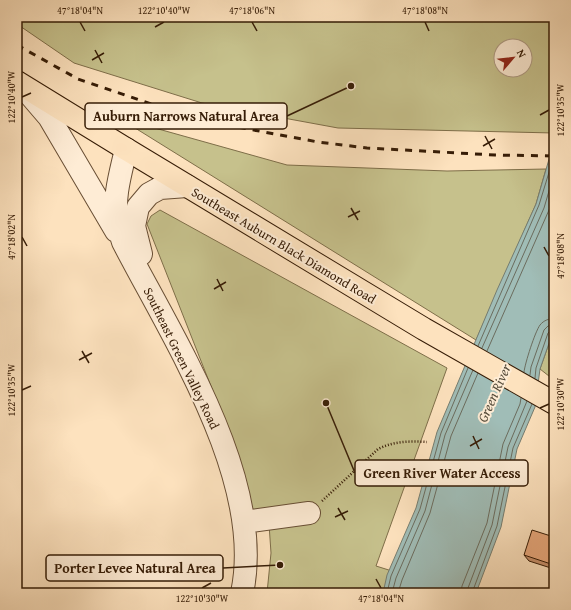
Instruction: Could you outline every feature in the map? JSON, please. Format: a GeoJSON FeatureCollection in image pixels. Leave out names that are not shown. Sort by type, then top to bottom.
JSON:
{"type":"FeatureCollection","features":[{"type":"Feature","properties":{"kind":"main road","name":"Southeast Auburn Black Diamond Road"},"geometry":{"type":"LineString","coordinates":[[20,84],[424,329],[554,403]]}},
{"type":"Feature","properties":{"kind":"street"},"geometry":{"type":"LineString","coordinates":[[20,84],[49,118],[123,242]]}},
{"type":"Feature","properties":{"kind":"street","name":"Southeast Green Valley Road"},"geometry":{"type":"LineString","coordinates":[[126,149],[116,202],[117,221],[123,242],[196,380],[227,454],[237,488],[244,522],[246,552],[245,582],[242,593]]}},
{"type":"Feature","properties":{"kind":"street"},"geometry":{"type":"LineString","coordinates":[[162,315],[144,265],[134,226],[138,207],[148,194],[160,188],[187,186]]}},
{"type":"Feature","properties":{"kind":"street"},"geometry":{"type":"LineString","coordinates":[[244,522],[309,513]]}},
{"type":"Feature","properties":{"kind":"path"},"geometry":{"type":"LineString","coordinates":[[309,513],[378,449],[385,445],[402,441],[427,442]]}},
{"type":"Feature","properties":{"kind":"shaded area"},"geometry":{"type":"Polygon","coordinates":[[[17,17],[554,17],[554,133],[338,128],[202,103],[74,63],[17,24],[17,17]]]}},
{"type":"Feature","properties":{"kind":"shaded area"},"geometry":{"type":"Polygon","coordinates":[[[119,118],[287,165],[447,171],[546,169],[536,204],[476,340],[119,118]]]}},
{"type":"Feature","properties":{"kind":"shaded area"},"geometry":{"type":"Polygon","coordinates":[[[160,210],[447,368],[376,566],[462,593],[267,593],[271,553],[269,524],[253,519],[231,437],[147,224],[151,216],[160,210]]]}},
{"type":"Feature","properties":{"kind":"shaded area"},"geometry":{"type":"Polygon","coordinates":[[[554,329],[554,380],[540,369],[554,329]]]}},
{"type":"Feature","properties":{"kind":"water","name":"Green River"},"geometry":{"type":"Polygon","coordinates":[[[554,142],[554,329],[540,369],[535,407],[517,449],[501,527],[476,593],[383,593],[387,575],[416,508],[437,432],[497,290],[536,204],[554,142]]]}},
{"type":"Feature","properties":{"kind":"building"},"geometry":{"type":"Polygon","coordinates":[[[532,530],[554,537],[554,565],[524,555],[532,530]]]}},
{"type":"Feature","properties":{"kind":"railway"},"geometry":{"type":"LineString","coordinates":[[17,45],[78,79],[172,111],[221,124],[318,142],[367,148],[495,155],[554,156]]}},
{"type":"Feature","properties":{"kind":"place","name":"Auburn Narrows Natural Area"},"geometry":{"type":"Point","coordinates":[351,86]}},
{"type":"Feature","properties":{"kind":"place","name":"Green River Water Access"},"geometry":{"type":"Point","coordinates":[326,403]}},
{"type":"Feature","properties":{"kind":"place","name":"Porter Levee Natural Area"},"geometry":{"type":"Point","coordinates":[280,565]}}]}
